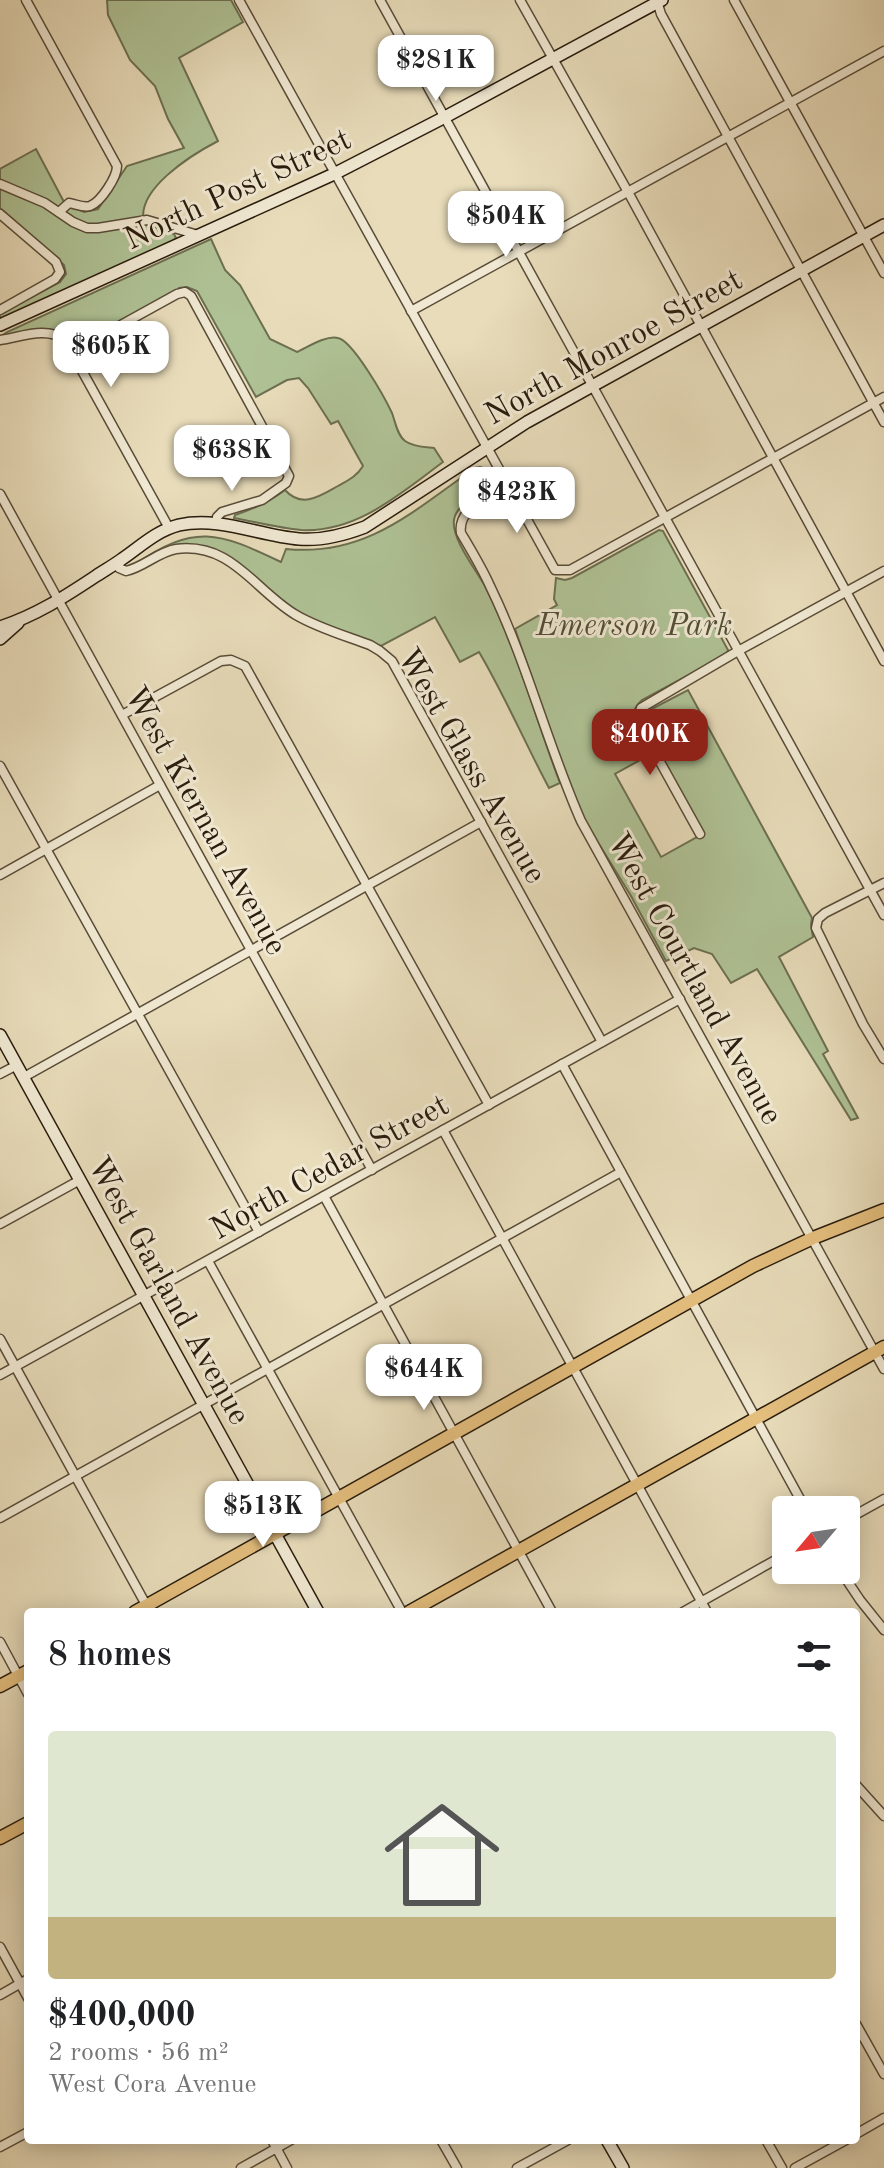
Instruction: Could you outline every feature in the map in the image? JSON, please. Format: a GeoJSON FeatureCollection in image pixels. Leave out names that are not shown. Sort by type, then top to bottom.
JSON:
{"type":"FeatureCollection","features":[{"type":"Feature","properties":{"kind":"main road"},"geometry":{"type":"LineString","coordinates":[[147,1608],[338,1497],[753,1266],[884,1210]]}},
{"type":"Feature","properties":{"kind":"main road"},"geometry":{"type":"LineString","coordinates":[[416,1608],[880,1350]]}},
{"type":"Feature","properties":{"kind":"main road"},"geometry":{"type":"LineString","coordinates":[[0,1686],[23,1674]]}},
{"type":"Feature","properties":{"kind":"main road"},"geometry":{"type":"LineString","coordinates":[[0,1838],[24,1825]]}},
{"type":"Feature","properties":{"kind":"street"},"geometry":{"type":"LineString","coordinates":[[26,0],[118,169],[94,204],[83,207],[69,203],[59,212]]}},
{"type":"Feature","properties":{"kind":"street"},"geometry":{"type":"LineString","coordinates":[[239,0],[555,570],[570,570],[884,397]]}},
{"type":"Feature","properties":{"kind":"street"},"geometry":{"type":"LineString","coordinates":[[380,0],[884,915]]}},
{"type":"Feature","properties":{"kind":"street"},"geometry":{"type":"LineString","coordinates":[[520,0],[884,661]]}},
{"type":"Feature","properties":{"kind":"street"},"geometry":{"type":"LineString","coordinates":[[734,0],[884,273]]}},
{"type":"Feature","properties":{"kind":"street"},"geometry":{"type":"LineString","coordinates":[[659,1],[661,14],[884,422]]}},
{"type":"Feature","properties":{"kind":"street","name":"North Post Street"},"geometry":{"type":"LineString","coordinates":[[0,325],[334,174],[659,1]]}},
{"type":"Feature","properties":{"kind":"street"},"geometry":{"type":"LineString","coordinates":[[411,311],[884,51]]}},
{"type":"Feature","properties":{"kind":"street"},"geometry":{"type":"LineString","coordinates":[[0,184],[39,200],[87,228],[147,220],[198,235]]}},
{"type":"Feature","properties":{"kind":"street"},"geometry":{"type":"LineString","coordinates":[[0,214],[56,262],[60,270],[55,279],[0,310]]}},
{"type":"Feature","properties":{"kind":"street","name":"North Monroe Street"},"geometry":{"type":"LineString","coordinates":[[0,639],[21,621],[59,600],[169,528],[194,523],[216,524],[297,539],[319,539],[341,535],[375,521],[486,446],[884,225]]}},
{"type":"Feature","properties":{"kind":"street"},"geometry":{"type":"LineString","coordinates":[[72,352],[183,292],[188,293],[287,470],[289,479],[262,500],[222,512],[216,524]]}},
{"type":"Feature","properties":{"kind":"street"},"geometry":{"type":"LineString","coordinates":[[0,340],[42,333],[55,334],[65,340],[169,528]]}},
{"type":"Feature","properties":{"kind":"street","name":"West Courtland Avenue"},"geometry":{"type":"LineString","coordinates":[[507,484],[464,514],[461,533],[496,601],[519,656],[563,781],[581,821],[813,1238],[880,1350],[884,1369]]}},
{"type":"Feature","properties":{"kind":"street","name":"West Kiernan Avenue"},"geometry":{"type":"LineString","coordinates":[[0,494],[372,1170]]}},
{"type":"Feature","properties":{"kind":"street","name":"West Glass Avenue"},"geometry":{"type":"LineString","coordinates":[[116,564],[126,571],[173,550],[215,552],[294,614],[380,651],[392,661],[602,1042]]}},
{"type":"Feature","properties":{"kind":"street"},"geometry":{"type":"LineString","coordinates":[[700,834],[639,724],[638,713],[645,704],[884,571]]}},
{"type":"Feature","properties":{"kind":"street","name":"North Monroe Street"},"geometry":{"type":"LineString","coordinates":[[0,627],[21,621]]}},
{"type":"Feature","properties":{"kind":"street"},"geometry":{"type":"LineString","coordinates":[[122,715],[221,661],[231,660],[245,666],[489,1105]]}},
{"type":"Feature","properties":{"kind":"street"},"geometry":{"type":"LineString","coordinates":[[0,766],[259,1232]]}},
{"type":"Feature","properties":{"kind":"street"},"geometry":{"type":"LineString","coordinates":[[0,875],[160,785]]}},
{"type":"Feature","properties":{"kind":"street"},"geometry":{"type":"LineString","coordinates":[[24,1077],[481,822]]}},
{"type":"Feature","properties":{"kind":"street"},"geometry":{"type":"LineString","coordinates":[[884,883],[825,913],[818,919],[816,928],[863,1024],[884,1059]]}},
{"type":"Feature","properties":{"kind":"street","name":"North Cedar Street"},"geometry":{"type":"LineString","coordinates":[[0,1375],[680,999]]}},
{"type":"Feature","properties":{"kind":"street","name":"West Garland Avenue"},"geometry":{"type":"LineString","coordinates":[[0,1035],[316,1608]]}},
{"type":"Feature","properties":{"kind":"street"},"geometry":{"type":"LineString","coordinates":[[562,1064],[798,1496]]}},
{"type":"Feature","properties":{"kind":"street"},"geometry":{"type":"LineString","coordinates":[[0,1074],[17,1065]]}},
{"type":"Feature","properties":{"kind":"street"},"geometry":{"type":"LineString","coordinates":[[443,1130],[705,1608]]}},
{"type":"Feature","properties":{"kind":"street"},"geometry":{"type":"LineString","coordinates":[[0,1518],[621,1172]]}},
{"type":"Feature","properties":{"kind":"street"},"geometry":{"type":"LineString","coordinates":[[0,1224],[80,1180]]}},
{"type":"Feature","properties":{"kind":"street"},"geometry":{"type":"LineString","coordinates":[[324,1196],[550,1608]]}},
{"type":"Feature","properties":{"kind":"street"},"geometry":{"type":"LineString","coordinates":[[208,1261],[400,1608]]}},
{"type":"Feature","properties":{"kind":"street"},"geometry":{"type":"LineString","coordinates":[[0,1339],[143,1608]]}},
{"type":"Feature","properties":{"kind":"street"},"geometry":{"type":"LineString","coordinates":[[860,1512],[884,1499]]}},
{"type":"Feature","properties":{"kind":"street"},"geometry":{"type":"LineString","coordinates":[[691,1608],[772,1562]]}},
{"type":"Feature","properties":{"kind":"street"},"geometry":{"type":"LineString","coordinates":[[849,1584],[884,1630]]}},
{"type":"Feature","properties":{"kind":"street"},"geometry":{"type":"LineString","coordinates":[[0,1642],[23,1674]]}},
{"type":"Feature","properties":{"kind":"street"},"geometry":{"type":"LineString","coordinates":[[860,1789],[884,1816]]}},
{"type":"Feature","properties":{"kind":"street"},"geometry":{"type":"LineString","coordinates":[[0,1947],[24,1982],[0,1995]]}},
{"type":"Feature","properties":{"kind":"street"},"geometry":{"type":"LineString","coordinates":[[860,2031],[884,2074]]}},
{"type":"Feature","properties":{"kind":"street"},"geometry":{"type":"LineString","coordinates":[[860,2132],[884,2118]]}},
{"type":"Feature","properties":{"kind":"street"},"geometry":{"type":"LineString","coordinates":[[0,2147],[24,2134]]}},
{"type":"Feature","properties":{"kind":"street"},"geometry":{"type":"LineString","coordinates":[[241,2168],[274,2144],[287,2168]]}},
{"type":"Feature","properties":{"kind":"street"},"geometry":{"type":"LineString","coordinates":[[443,2144],[457,2168]]}},
{"type":"Feature","properties":{"kind":"street"},"geometry":{"type":"LineString","coordinates":[[517,2168],[561,2144]]}},
{"type":"Feature","properties":{"kind":"street"},"geometry":{"type":"LineString","coordinates":[[609,2144],[623,2168]]}},
{"type":"Feature","properties":{"kind":"street"},"geometry":{"type":"LineString","coordinates":[[768,2144],[782,2168]]}},
{"type":"Feature","properties":{"kind":"street"},"geometry":{"type":"LineString","coordinates":[[795,2168],[839,2144]]}},
{"type":"Feature","properties":{"kind":"green space"},"geometry":{"type":"Polygon","coordinates":[[[107,0],[231,0],[243,22],[179,58],[218,141],[180,164],[147,199],[143,212],[145,225],[174,234],[176,238],[0,321],[0,314],[60,282],[66,274],[64,265],[0,208],[0,169],[36,149],[64,202],[84,212],[98,209],[127,166],[184,148],[155,86],[130,60],[108,15],[107,0]]]}},
{"type":"Feature","properties":{"kind":"green space"},"geometry":{"type":"Polygon","coordinates":[[[211,239],[225,270],[240,285],[270,339],[297,352],[328,338],[344,341],[376,383],[402,438],[412,444],[434,448],[443,462],[377,509],[341,525],[301,530],[234,518],[285,490],[298,499],[318,497],[352,478],[363,466],[338,421],[331,424],[299,378],[287,380],[256,397],[197,291],[179,288],[90,339],[49,332],[0,337],[211,239]]]}},
{"type":"Feature","properties":{"kind":"green space"},"geometry":{"type":"Polygon","coordinates":[[[480,467],[490,471],[495,479],[494,484],[460,509],[454,527],[460,545],[496,609],[516,658],[560,783],[549,788],[479,652],[460,662],[435,617],[381,646],[300,613],[240,565],[213,549],[180,546],[134,565],[174,543],[207,536],[240,544],[281,562],[286,549],[315,550],[341,546],[387,528],[480,467]]]}},
{"type":"Feature","properties":{"kind":"green space","name":"Emerson Park"},"geometry":{"type":"Polygon","coordinates":[[[659,530],[663,531],[728,650],[726,655],[642,700],[636,707],[633,720],[649,755],[615,774],[661,857],[704,833],[642,718],[644,713],[688,690],[812,918],[813,937],[779,957],[828,1051],[823,1054],[858,1118],[851,1120],[757,969],[731,983],[712,954],[694,948],[666,961],[583,818],[515,629],[557,605],[554,599],[556,578],[572,578],[659,530]]]}}]}
